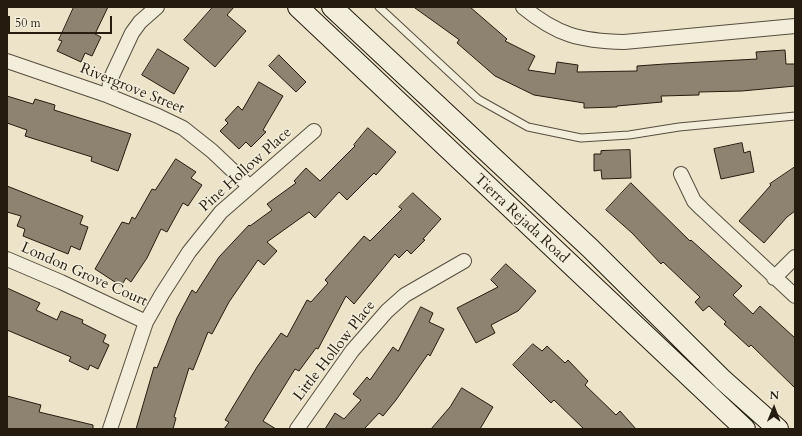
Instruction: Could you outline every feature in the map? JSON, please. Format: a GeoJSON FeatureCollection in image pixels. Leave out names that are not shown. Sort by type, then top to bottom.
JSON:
{"type":"FeatureCollection","features":[{"type":"Feature","properties":{"kind":"main road","name":"Tierra Rejada Road"},"geometry":{"type":"LineString","coordinates":[[298,7],[745,429]]}},
{"type":"Feature","properties":{"kind":"main road","name":"Tierra Rejada Road"},"geometry":{"type":"LineString","coordinates":[[334,8],[590,248],[722,380],[778,429]]}},
{"type":"Feature","properties":{"kind":"street"},"geometry":{"type":"LineString","coordinates":[[109,96],[110,80],[132,33],[140,22],[157,7]]}},
{"type":"Feature","properties":{"kind":"street"},"geometry":{"type":"LineString","coordinates":[[523,7],[553,29],[598,42],[624,42],[795,26]]}},
{"type":"Feature","properties":{"kind":"street","name":"Rivergrove Street"},"geometry":{"type":"LineString","coordinates":[[7,61],[109,96],[183,128],[212,151],[249,186]]}},
{"type":"Feature","properties":{"kind":"street","name":"Pine Hollow Place"},"geometry":{"type":"LineString","coordinates":[[110,429],[146,322],[162,294],[203,233],[221,212],[249,186],[314,131]]}},
{"type":"Feature","properties":{"kind":"street"},"geometry":{"type":"LineString","coordinates":[[681,174],[694,201],[774,278],[795,296]]}},
{"type":"Feature","properties":{"kind":"street"},"geometry":{"type":"LineString","coordinates":[[774,278],[795,257]]}},
{"type":"Feature","properties":{"kind":"street","name":"London Grove Court"},"geometry":{"type":"LineString","coordinates":[[7,259],[146,322]]}},
{"type":"Feature","properties":{"kind":"street","name":"Little Hollow Place"},"geometry":{"type":"LineString","coordinates":[[296,429],[352,351],[387,311],[405,295],[464,261]]}},
{"type":"Feature","properties":{"kind":"lane"},"geometry":{"type":"LineString","coordinates":[[379,7],[478,99],[528,127],[581,138],[629,135],[679,127],[795,116]]}},
{"type":"Feature","properties":{"kind":"building"},"geometry":{"type":"Polygon","coordinates":[[[74,7],[108,7],[95,34],[101,37],[92,56],[85,53],[81,62],[57,51],[62,41],[59,40],[74,7]]]}},
{"type":"Feature","properties":{"kind":"building"},"geometry":{"type":"Polygon","coordinates":[[[213,7],[234,7],[227,15],[246,31],[215,67],[184,40],[213,7]]]}},
{"type":"Feature","properties":{"kind":"building"},"geometry":{"type":"Polygon","coordinates":[[[414,7],[470,7],[507,39],[505,41],[535,56],[528,70],[555,74],[557,62],[578,65],[577,72],[637,71],[637,66],[757,59],[756,52],[785,50],[786,64],[795,64],[795,86],[742,91],[699,92],[699,95],[661,96],[662,102],[617,107],[584,108],[584,103],[534,95],[495,76],[457,43],[459,40],[414,7]]]}},
{"type":"Feature","properties":{"kind":"building"},"geometry":{"type":"Polygon","coordinates":[[[158,49],[189,68],[174,94],[142,75],[158,49]]]}},
{"type":"Feature","properties":{"kind":"building"},"geometry":{"type":"Polygon","coordinates":[[[279,55],[306,82],[296,92],[269,66],[279,55]]]}},
{"type":"Feature","properties":{"kind":"building"},"geometry":{"type":"Polygon","coordinates":[[[259,82],[283,96],[263,130],[266,132],[251,147],[246,142],[239,149],[220,131],[228,123],[225,120],[238,106],[242,110],[259,82]]]}},
{"type":"Feature","properties":{"kind":"building"},"geometry":{"type":"Polygon","coordinates":[[[7,96],[33,104],[35,99],[55,105],[54,110],[131,134],[118,171],[91,161],[92,157],[25,136],[27,130],[7,123],[7,96]]]}},
{"type":"Feature","properties":{"kind":"building"},"geometry":{"type":"Polygon","coordinates":[[[368,128],[396,152],[376,175],[374,173],[347,200],[339,192],[315,218],[309,212],[267,242],[277,251],[264,265],[258,260],[229,302],[212,334],[208,332],[193,370],[189,368],[174,417],[176,418],[173,429],[136,429],[154,367],[157,368],[177,318],[192,290],[196,293],[219,257],[249,225],[250,226],[272,210],[267,204],[296,183],[294,181],[306,168],[320,181],[355,146],[354,145],[368,128]]]}},
{"type":"Feature","properties":{"kind":"building"},"geometry":{"type":"Polygon","coordinates":[[[742,143],[744,153],[750,151],[754,172],[721,179],[714,149],[742,143]]]}},
{"type":"Feature","properties":{"kind":"building"},"geometry":{"type":"Polygon","coordinates":[[[630,150],[631,178],[602,179],[601,170],[594,171],[594,154],[601,154],[601,151],[630,150]]]}},
{"type":"Feature","properties":{"kind":"building"},"geometry":{"type":"Polygon","coordinates":[[[176,159],[196,172],[191,178],[202,185],[188,206],[183,203],[167,232],[161,229],[147,258],[131,282],[126,278],[121,286],[95,269],[122,222],[129,224],[132,217],[135,219],[152,189],[155,190],[176,159]]]}},
{"type":"Feature","properties":{"kind":"building"},"geometry":{"type":"Polygon","coordinates":[[[795,167],[795,211],[787,217],[764,243],[739,221],[771,185],[770,184],[795,167]]]}},
{"type":"Feature","properties":{"kind":"building"},"geometry":{"type":"Polygon","coordinates":[[[631,183],[690,241],[691,240],[742,286],[733,295],[753,314],[760,306],[795,338],[795,388],[751,345],[749,347],[724,324],[726,322],[709,306],[703,311],[695,302],[700,297],[663,262],[661,264],[632,233],[606,210],[631,183]]]}},
{"type":"Feature","properties":{"kind":"building"},"geometry":{"type":"Polygon","coordinates":[[[7,186],[83,216],[80,224],[88,227],[80,250],[71,246],[68,254],[23,236],[25,229],[17,226],[21,216],[7,212],[7,186]]]}},
{"type":"Feature","properties":{"kind":"building"},"geometry":{"type":"Polygon","coordinates":[[[413,193],[441,219],[423,239],[425,240],[411,254],[407,250],[399,258],[395,254],[354,304],[346,296],[318,349],[316,348],[299,371],[295,369],[263,421],[276,429],[224,429],[229,422],[225,420],[257,367],[281,333],[287,337],[307,300],[311,302],[328,283],[325,280],[364,236],[370,241],[402,209],[399,207],[413,193]]]}},
{"type":"Feature","properties":{"kind":"building"},"geometry":{"type":"Polygon","coordinates":[[[506,264],[536,291],[518,311],[491,325],[495,333],[476,343],[457,308],[498,287],[491,280],[506,264]]]}},
{"type":"Feature","properties":{"kind":"building"},"geometry":{"type":"Polygon","coordinates":[[[7,288],[40,303],[36,310],[57,320],[61,311],[83,320],[82,323],[106,335],[103,342],[109,345],[98,369],[90,365],[88,370],[69,361],[71,357],[7,330],[7,288]]]}},
{"type":"Feature","properties":{"kind":"building"},"geometry":{"type":"Polygon","coordinates":[[[421,307],[433,313],[429,322],[444,329],[430,356],[428,354],[396,400],[383,416],[379,413],[364,429],[325,429],[335,413],[344,419],[361,400],[353,394],[367,377],[370,380],[393,347],[398,351],[421,307]]]}},
{"type":"Feature","properties":{"kind":"building"},"geometry":{"type":"Polygon","coordinates":[[[533,344],[542,351],[547,346],[565,363],[568,360],[588,381],[585,385],[616,415],[620,411],[636,429],[584,429],[554,400],[551,403],[513,365],[533,344]]]}},
{"type":"Feature","properties":{"kind":"building"},"geometry":{"type":"Polygon","coordinates":[[[462,388],[493,407],[480,429],[431,429],[450,407],[462,388]]]}},
{"type":"Feature","properties":{"kind":"building"},"geometry":{"type":"Polygon","coordinates":[[[7,396],[41,405],[39,412],[93,425],[93,429],[7,429],[7,396]]]}}]}
